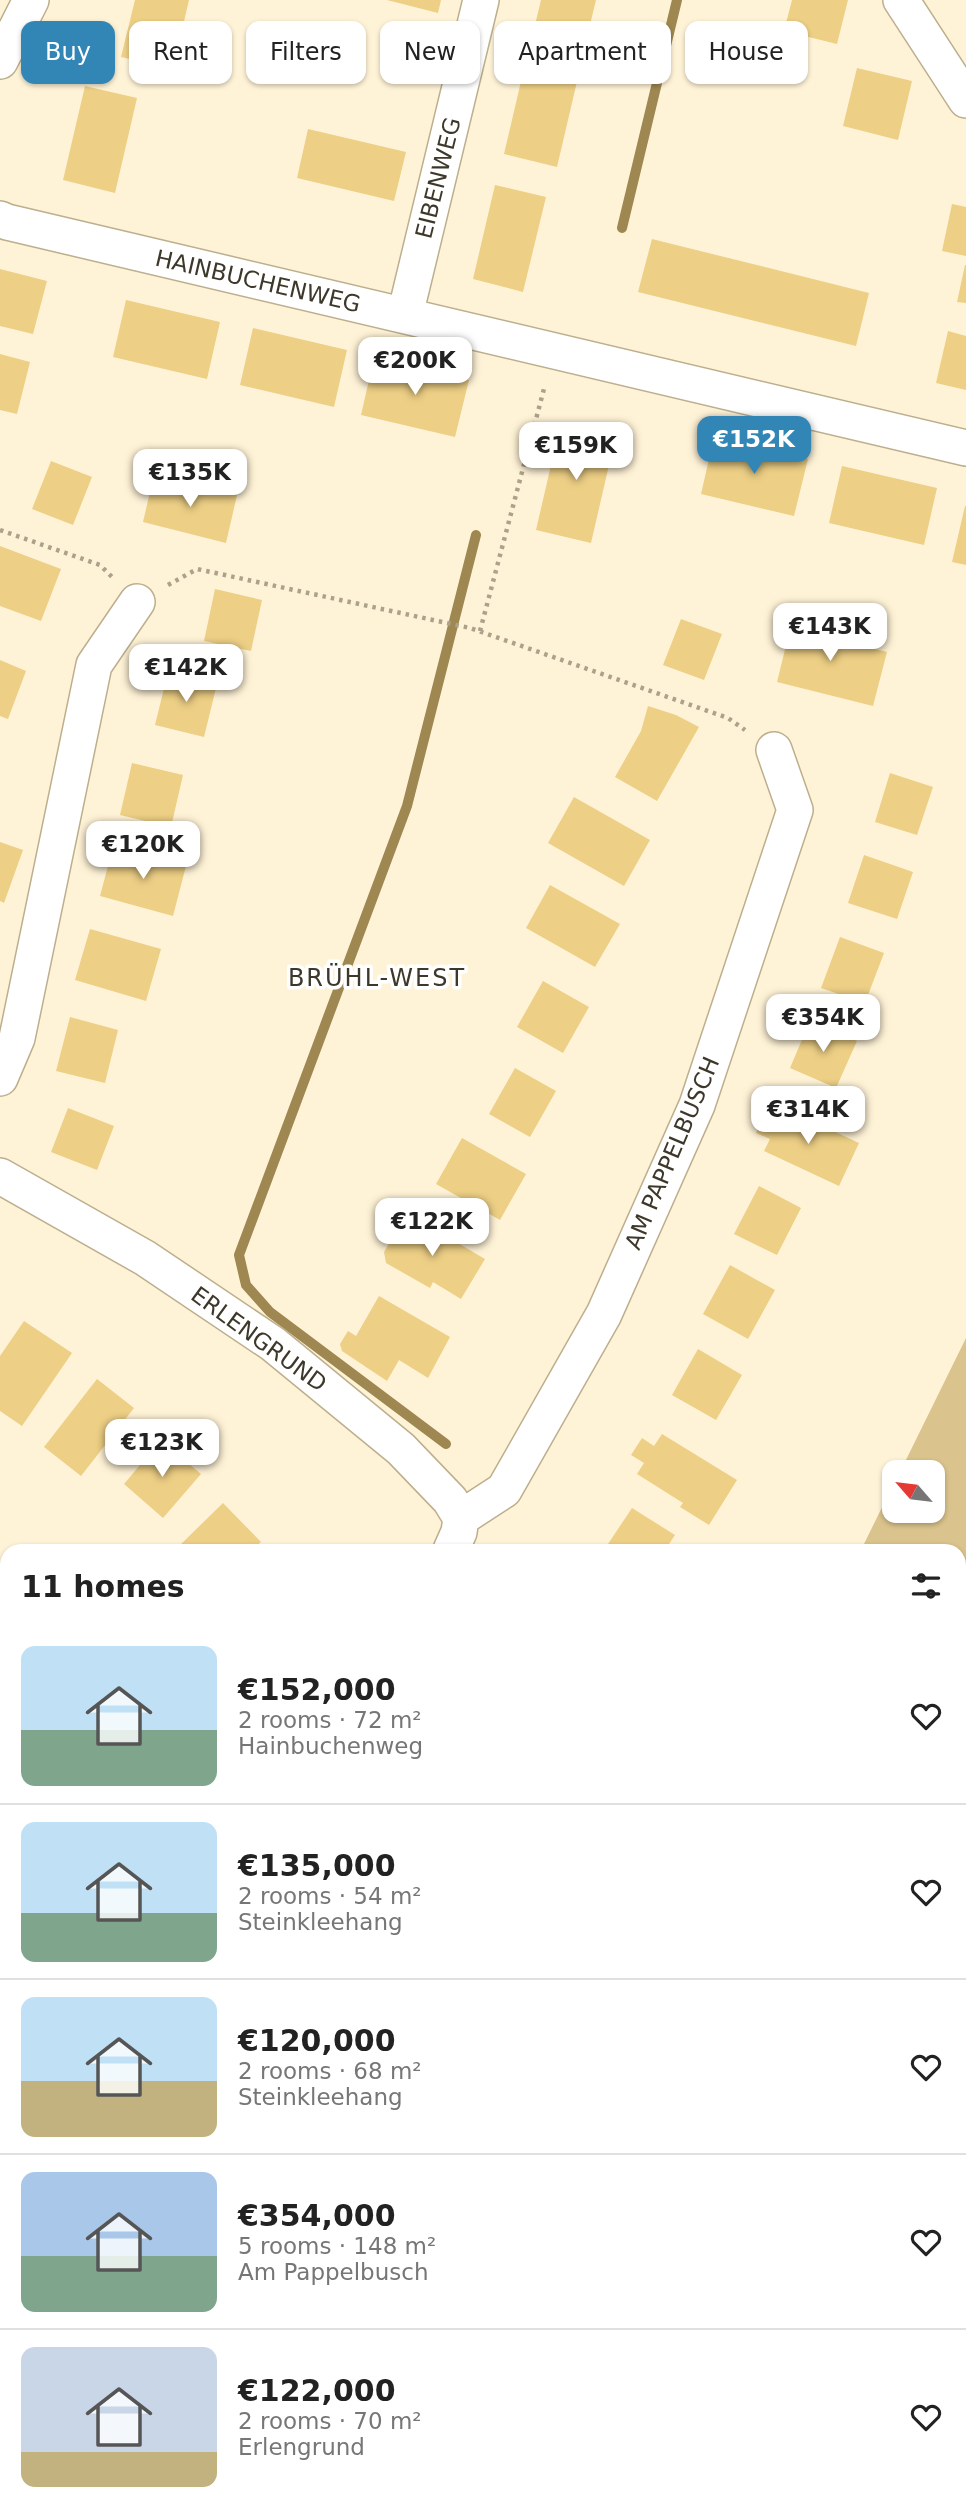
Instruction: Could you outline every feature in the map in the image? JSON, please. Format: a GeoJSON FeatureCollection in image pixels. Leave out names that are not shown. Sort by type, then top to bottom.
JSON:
{"type":"FeatureCollection","features":[{"type":"Feature","properties":{"kind":"street"},"geometry":{"type":"LineString","coordinates":[[0,61],[31,0]]}},
{"type":"Feature","properties":{"kind":"street","name":"EIBENWEG"},"geometry":{"type":"LineString","coordinates":[[405,315],[481,0]]}},
{"type":"Feature","properties":{"kind":"street"},"geometry":{"type":"LineString","coordinates":[[901,0],[966,100]]}},
{"type":"Feature","properties":{"kind":"street","name":"HAINBUCHENWEG"},"geometry":{"type":"LineString","coordinates":[[0,219],[966,448]]}},
{"type":"Feature","properties":{"kind":"street"},"geometry":{"type":"LineString","coordinates":[[0,1078],[17,1038],[94,665],[137,602]]}},
{"type":"Feature","properties":{"kind":"street","name":"AM PAPPELBUSCH"},"geometry":{"type":"LineString","coordinates":[[456,1534],[505,1490],[604,1314],[697,1105],[795,810],[775,750]]}},
{"type":"Feature","properties":{"kind":"street","name":"ERLENGRUND"},"geometry":{"type":"LineString","coordinates":[[0,1176],[145,1258],[273,1344],[401,1449],[450,1500],[456,1534]]}},
{"type":"Feature","properties":{"kind":"path"},"geometry":{"type":"LineString","coordinates":[[480,631],[554,350]]}},
{"type":"Feature","properties":{"kind":"path"},"geometry":{"type":"LineString","coordinates":[[0,530],[100,565],[137,602],[197,569],[470,628],[728,718],[775,750]]}},
{"type":"Feature","properties":{"kind":"shaded area"},"geometry":{"type":"Polygon","coordinates":[[[966,1338],[966,1544],[864,1544],[882,1507],[882,1523],[945,1523],[945,1460],[906,1460],[966,1338]]]}},
{"type":"Feature","properties":{"kind":"building"},"geometry":{"type":"Polygon","coordinates":[[[135,0],[189,0],[184,21],[130,21],[135,0]]]}},
{"type":"Feature","properties":{"kind":"building"},"geometry":{"type":"Polygon","coordinates":[[[387,0],[441,0],[438,13],[387,0]]]}},
{"type":"Feature","properties":{"kind":"building"},"geometry":{"type":"Polygon","coordinates":[[[541,0],[596,0],[591,21],[536,21],[541,0]]]}},
{"type":"Feature","properties":{"kind":"building"},"geometry":{"type":"Polygon","coordinates":[[[792,0],[848,0],[837,44],[808,37],[808,21],[787,21],[792,0]]]}},
{"type":"Feature","properties":{"kind":"building"},"geometry":{"type":"Polygon","coordinates":[[[129,24],[129,59],[121,57],[129,24]]]}},
{"type":"Feature","properties":{"kind":"building"},"geometry":{"type":"Polygon","coordinates":[[[857,68],[912,81],[898,140],[843,126],[857,68]]]}},
{"type":"Feature","properties":{"kind":"building"},"geometry":{"type":"Polygon","coordinates":[[[520,84],[576,84],[557,167],[504,154],[520,84]]]}},
{"type":"Feature","properties":{"kind":"building"},"geometry":{"type":"Polygon","coordinates":[[[85,86],[137,98],[115,193],[63,180],[85,86]]]}},
{"type":"Feature","properties":{"kind":"building"},"geometry":{"type":"Polygon","coordinates":[[[308,129],[406,152],[394,201],[297,178],[308,129]]]}},
{"type":"Feature","properties":{"kind":"building"},"geometry":{"type":"Polygon","coordinates":[[[495,185],[546,197],[523,292],[473,279],[495,185]]]}},
{"type":"Feature","properties":{"kind":"building"},"geometry":{"type":"Polygon","coordinates":[[[952,204],[966,207],[966,256],[942,251],[952,204]]]}},
{"type":"Feature","properties":{"kind":"building"},"geometry":{"type":"Polygon","coordinates":[[[652,239],[869,293],[856,346],[638,292],[652,239]]]}},
{"type":"Feature","properties":{"kind":"building"},"geometry":{"type":"Polygon","coordinates":[[[966,265],[966,303],[957,302],[966,265]]]}},
{"type":"Feature","properties":{"kind":"building"},"geometry":{"type":"Polygon","coordinates":[[[0,269],[47,281],[33,334],[0,326],[0,269]]]}},
{"type":"Feature","properties":{"kind":"building"},"geometry":{"type":"Polygon","coordinates":[[[126,300],[220,322],[207,379],[113,357],[126,300]]]}},
{"type":"Feature","properties":{"kind":"building"},"geometry":{"type":"Polygon","coordinates":[[[253,328],[347,350],[334,407],[240,385],[253,328]]]}},
{"type":"Feature","properties":{"kind":"building"},"geometry":{"type":"Polygon","coordinates":[[[948,331],[966,336],[966,390],[936,383],[948,331]]]}},
{"type":"Feature","properties":{"kind":"building"},"geometry":{"type":"Polygon","coordinates":[[[0,354],[30,362],[17,414],[0,410],[0,354]]]}},
{"type":"Feature","properties":{"kind":"building"},"geometry":{"type":"Polygon","coordinates":[[[374,358],[469,380],[455,437],[361,415],[374,358]]]}},
{"type":"Feature","properties":{"kind":"building"},"geometry":{"type":"Polygon","coordinates":[[[561,422],[616,435],[591,543],[536,530],[561,422]]]}},
{"type":"Feature","properties":{"kind":"building"},"geometry":{"type":"Polygon","coordinates":[[[714,437],[808,459],[794,516],[701,494],[714,437]]]}},
{"type":"Feature","properties":{"kind":"building"},"geometry":{"type":"Polygon","coordinates":[[[51,461],[92,477],[73,525],[32,509],[51,461]]]}},
{"type":"Feature","properties":{"kind":"building"},"geometry":{"type":"Polygon","coordinates":[[[842,466],[937,488],[924,545],[829,523],[842,466]]]}},
{"type":"Feature","properties":{"kind":"building"},"geometry":{"type":"Polygon","coordinates":[[[154,475],[237,495],[226,543],[143,522],[154,475]]]}},
{"type":"Feature","properties":{"kind":"building"},"geometry":{"type":"Polygon","coordinates":[[[966,506],[966,565],[952,562],[966,506]]]}},
{"type":"Feature","properties":{"kind":"building"},"geometry":{"type":"Polygon","coordinates":[[[0,546],[61,569],[41,621],[0,606],[0,546]]]}},
{"type":"Feature","properties":{"kind":"building"},"geometry":{"type":"Polygon","coordinates":[[[215,589],[262,600],[251,651],[204,641],[215,589]]]}},
{"type":"Feature","properties":{"kind":"building"},"geometry":{"type":"Polygon","coordinates":[[[793,617],[842,629],[839,640],[887,652],[873,706],[777,682],[793,617]]]}},
{"type":"Feature","properties":{"kind":"building"},"geometry":{"type":"Polygon","coordinates":[[[681,619],[722,634],[704,680],[663,665],[681,619]]]}},
{"type":"Feature","properties":{"kind":"building"},"geometry":{"type":"Polygon","coordinates":[[[0,660],[26,671],[8,719],[0,716],[0,660]]]}},
{"type":"Feature","properties":{"kind":"building"},"geometry":{"type":"Polygon","coordinates":[[[168,672],[217,684],[204,737],[155,725],[168,672]]]}},
{"type":"Feature","properties":{"kind":"building"},"geometry":{"type":"Polygon","coordinates":[[[648,706],[676,715],[699,727],[657,801],[615,777],[641,731],[648,706]]]}},
{"type":"Feature","properties":{"kind":"building"},"geometry":{"type":"Polygon","coordinates":[[[132,763],[183,775],[171,827],[120,815],[132,763]]]}},
{"type":"Feature","properties":{"kind":"building"},"geometry":{"type":"Polygon","coordinates":[[[890,773],[933,787],[917,835],[875,822],[890,773]]]}},
{"type":"Feature","properties":{"kind":"building"},"geometry":{"type":"Polygon","coordinates":[[[574,797],[650,840],[624,886],[548,843],[574,797]]]}},
{"type":"Feature","properties":{"kind":"building"},"geometry":{"type":"Polygon","coordinates":[[[0,842],[23,850],[4,903],[0,901],[0,842]]]}},
{"type":"Feature","properties":{"kind":"building"},"geometry":{"type":"Polygon","coordinates":[[[113,847],[186,866],[173,916],[100,896],[113,847]]]}},
{"type":"Feature","properties":{"kind":"building"},"geometry":{"type":"Polygon","coordinates":[[[864,855],[913,872],[897,919],[848,903],[864,855]]]}},
{"type":"Feature","properties":{"kind":"building"},"geometry":{"type":"Polygon","coordinates":[[[550,885],[620,924],[595,967],[526,928],[550,885]]]}},
{"type":"Feature","properties":{"kind":"building"},"geometry":{"type":"Polygon","coordinates":[[[90,929],[161,949],[146,1001],[75,980],[90,929]]]}},
{"type":"Feature","properties":{"kind":"building"},"geometry":{"type":"Polygon","coordinates":[[[840,937],[884,953],[865,1003],[821,988],[840,937]]]}},
{"type":"Feature","properties":{"kind":"building"},"geometry":{"type":"Polygon","coordinates":[[[543,981],[589,1007],[563,1053],[517,1027],[543,981]]]}},
{"type":"Feature","properties":{"kind":"building"},"geometry":{"type":"Polygon","coordinates":[[[70,1017],[118,1030],[105,1083],[56,1071],[70,1017]]]}},
{"type":"Feature","properties":{"kind":"building"},"geometry":{"type":"Polygon","coordinates":[[[810,1021],[857,1041],[836,1088],[790,1068],[810,1021]]]}},
{"type":"Feature","properties":{"kind":"building"},"geometry":{"type":"Polygon","coordinates":[[[515,1068],[556,1091],[530,1137],[489,1114],[515,1068]]]}},
{"type":"Feature","properties":{"kind":"building"},"geometry":{"type":"Polygon","coordinates":[[[68,1108],[114,1126],[97,1170],[51,1152],[68,1108]]]}},
{"type":"Feature","properties":{"kind":"building"},"geometry":{"type":"Polygon","coordinates":[[[784,1108],[859,1143],[839,1186],[764,1151],[770,1139],[756,1133],[764,1114],[778,1121],[784,1108]]]}},
{"type":"Feature","properties":{"kind":"building"},"geometry":{"type":"Polygon","coordinates":[[[462,1138],[526,1174],[500,1220],[436,1184],[462,1138]]]}},
{"type":"Feature","properties":{"kind":"building"},"geometry":{"type":"Polygon","coordinates":[[[759,1186],[801,1208],[777,1255],[734,1234],[759,1186]]]}},
{"type":"Feature","properties":{"kind":"building"},"geometry":{"type":"Polygon","coordinates":[[[412,1216],[485,1259],[461,1299],[433,1282],[430,1288],[386,1263],[384,1252],[401,1223],[412,1216]]]}},
{"type":"Feature","properties":{"kind":"building"},"geometry":{"type":"Polygon","coordinates":[[[730,1265],[775,1290],[748,1339],[703,1314],[730,1265]]]}},
{"type":"Feature","properties":{"kind":"building"},"geometry":{"type":"Polygon","coordinates":[[[379,1296],[450,1337],[428,1378],[399,1360],[387,1381],[342,1351],[340,1344],[348,1331],[356,1336],[379,1296]]]}},
{"type":"Feature","properties":{"kind":"building"},"geometry":{"type":"Polygon","coordinates":[[[24,1321],[72,1353],[22,1426],[0,1411],[0,1356],[24,1321]]]}},
{"type":"Feature","properties":{"kind":"building"},"geometry":{"type":"Polygon","coordinates":[[[698,1349],[742,1375],[716,1420],[672,1395],[698,1349]]]}},
{"type":"Feature","properties":{"kind":"building"},"geometry":{"type":"Polygon","coordinates":[[[97,1379],[134,1408],[81,1476],[44,1447],[97,1379]]]}},
{"type":"Feature","properties":{"kind":"building"},"geometry":{"type":"Polygon","coordinates":[[[662,1434],[737,1480],[709,1525],[680,1507],[683,1503],[637,1474],[644,1463],[631,1455],[642,1438],[654,1446],[662,1434]]]}},
{"type":"Feature","properties":{"kind":"building"},"geometry":{"type":"Polygon","coordinates":[[[161,1440],[201,1474],[163,1518],[124,1484],[161,1440]]]}},
{"type":"Feature","properties":{"kind":"building"},"geometry":{"type":"Polygon","coordinates":[[[223,1503],[261,1542],[259,1544],[181,1544],[223,1503]]]}},
{"type":"Feature","properties":{"kind":"building"},"geometry":{"type":"Polygon","coordinates":[[[632,1508],[675,1535],[669,1544],[608,1544],[632,1508]]]}},
{"type":"Feature","properties":{"kind":"waterway"},"geometry":{"type":"LineString","coordinates":[[622,228],[677,0]]}},
{"type":"Feature","properties":{"kind":"waterway"},"geometry":{"type":"LineString","coordinates":[[446,1444],[270,1312],[246,1285],[239,1255],[407,806],[476,535]]}},
{"type":"Feature","properties":{"kind":"district","name":"BRÜHL-WEST"},"geometry":{"type":"Point","coordinates":[377,978]}}]}
